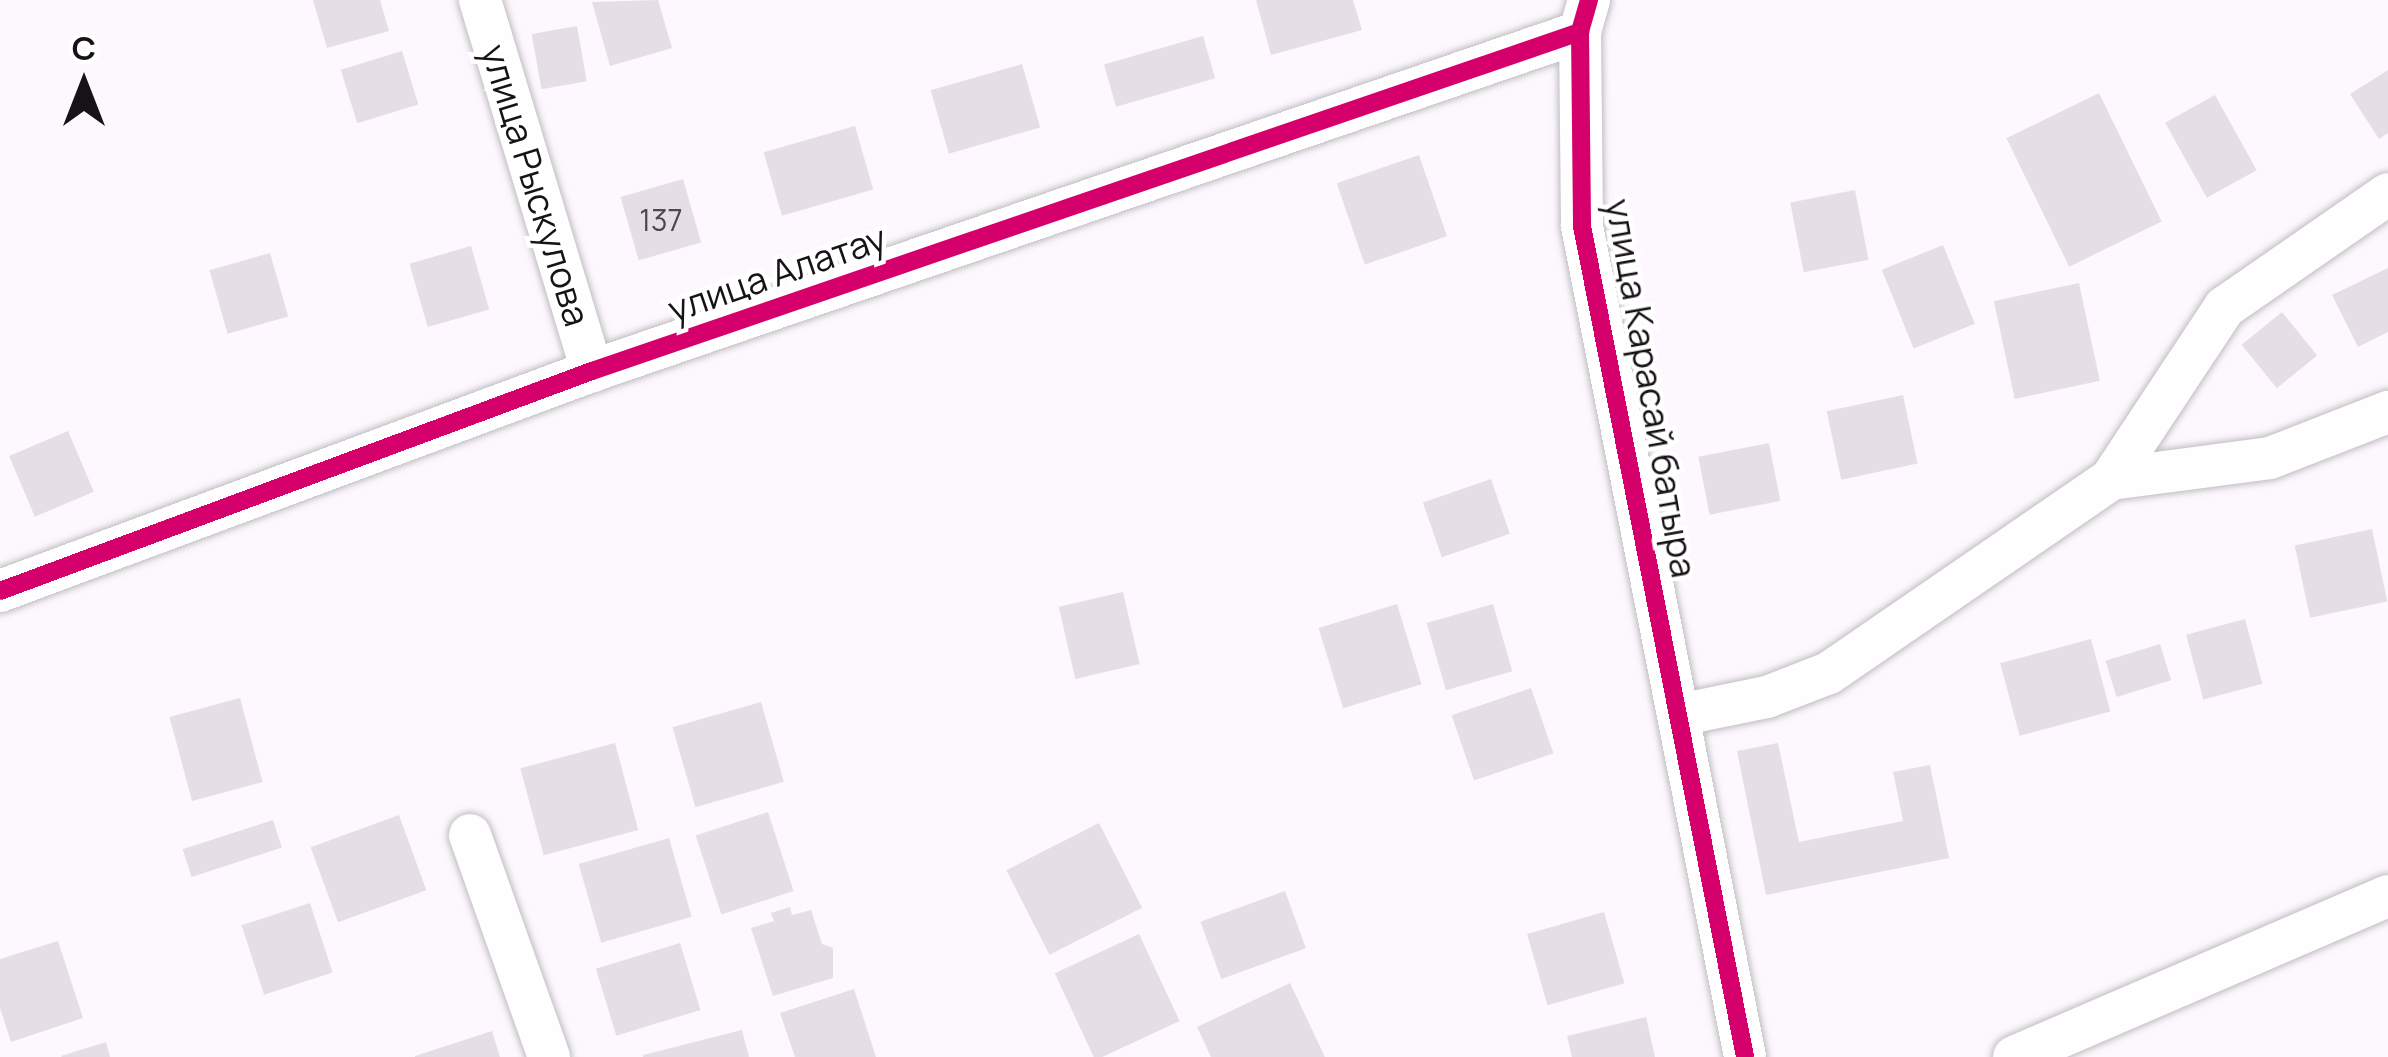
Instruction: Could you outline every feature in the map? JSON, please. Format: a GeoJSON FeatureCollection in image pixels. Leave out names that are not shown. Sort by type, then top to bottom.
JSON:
{"type":"FeatureCollection","features":[{"type":"Feature","properties":{"kind":"street","name":"улица Рыскулова"},"geometry":{"type":"LineString","coordinates":[[480,0],[592,371]]}},
{"type":"Feature","properties":{"kind":"street","name":"улица Алатау"},"geometry":{"type":"LineString","coordinates":[[0,591],[592,371],[1585,16]]}},
{"type":"Feature","properties":{"kind":"street","name":"улица Карасай батыра"},"geometry":{"type":"LineString","coordinates":[[1585,16],[1582,226],[1745,1057]]}},
{"type":"Feature","properties":{"kind":"street"},"geometry":{"type":"LineString","coordinates":[[1679,715],[1767,697],[1829,673],[2111,479],[2225,307],[2388,194]]}},
{"type":"Feature","properties":{"kind":"street"},"geometry":{"type":"LineString","coordinates":[[2111,479],[2270,458],[2388,412]]}},
{"type":"Feature","properties":{"kind":"street"},"geometry":{"type":"LineString","coordinates":[[470,835],[549,1057]]}},
{"type":"Feature","properties":{"kind":"street"},"geometry":{"type":"LineString","coordinates":[[2014,1057],[2388,896]]}},
{"type":"Feature","properties":{"kind":"building"},"geometry":{"type":"Polygon","coordinates":[[[313,0],[380,0],[389,31],[327,48],[313,0]]]}},
{"type":"Feature","properties":{"kind":"building"},"geometry":{"type":"Polygon","coordinates":[[[658,0],[672,48],[610,66],[592,2],[658,0]]]}},
{"type":"Feature","properties":{"kind":"building"},"geometry":{"type":"Polygon","coordinates":[[[1256,0],[1353,0],[1362,30],[1271,55],[1256,0]]]}},
{"type":"Feature","properties":{"kind":"building"},"geometry":{"type":"Polygon","coordinates":[[[577,26],[587,81],[541,89],[532,34],[577,26]]]}},
{"type":"Feature","properties":{"kind":"building"},"geometry":{"type":"Polygon","coordinates":[[[1203,36],[1215,78],[1116,107],[1104,64],[1203,36]]]}},
{"type":"Feature","properties":{"kind":"building"},"geometry":{"type":"Polygon","coordinates":[[[402,51],[418,105],[357,123],[341,70],[402,51]]]}},
{"type":"Feature","properties":{"kind":"building"},"geometry":{"type":"Polygon","coordinates":[[[1022,64],[1040,127],[949,154],[931,90],[1022,64]]]}},
{"type":"Feature","properties":{"kind":"building"},"geometry":{"type":"Polygon","coordinates":[[[2388,70],[2388,133],[2379,139],[2350,94],[2388,70]]]}},
{"type":"Feature","properties":{"kind":"building"},"geometry":{"type":"Polygon","coordinates":[[[2099,93],[2162,222],[2069,267],[2006,138],[2099,93]]]}},
{"type":"Feature","properties":{"kind":"building"},"geometry":{"type":"Polygon","coordinates":[[[2215,95],[2257,170],[2207,198],[2165,123],[2215,95]]]}},
{"type":"Feature","properties":{"kind":"building"},"geometry":{"type":"Polygon","coordinates":[[[855,126],[873,189],[782,216],[764,152],[855,126]]]}},
{"type":"Feature","properties":{"kind":"building"},"geometry":{"type":"Polygon","coordinates":[[[1419,155],[1447,236],[1365,265],[1337,183],[1419,155]]]}},
{"type":"Feature","properties":{"kind":"building"},"geometry":{"type":"Polygon","coordinates":[[[683,179],[701,242],[639,260],[621,197],[683,179]]]}},
{"type":"Feature","properties":{"kind":"building"},"geometry":{"type":"Polygon","coordinates":[[[1855,190],[1869,260],[1804,272],[1790,203],[1855,190]]]}},
{"type":"Feature","properties":{"kind":"building"},"geometry":{"type":"Polygon","coordinates":[[[1943,245],[1975,324],[1914,349],[1882,270],[1943,245]]]}},
{"type":"Feature","properties":{"kind":"building"},"geometry":{"type":"Polygon","coordinates":[[[471,246],[489,309],[428,327],[409,264],[471,246]]]}},
{"type":"Feature","properties":{"kind":"building"},"geometry":{"type":"Polygon","coordinates":[[[270,253],[288,316],[228,334],[209,270],[270,253]]]}},
{"type":"Feature","properties":{"kind":"building"},"geometry":{"type":"Polygon","coordinates":[[[2388,268],[2388,332],[2358,347],[2332,295],[2388,268]]]}},
{"type":"Feature","properties":{"kind":"building"},"geometry":{"type":"Polygon","coordinates":[[[2079,283],[2100,381],[2015,399],[1994,301],[2079,283]]]}},
{"type":"Feature","properties":{"kind":"building"},"geometry":{"type":"Polygon","coordinates":[[[2282,312],[2317,356],[2277,388],[2242,345],[2282,312]]]}},
{"type":"Feature","properties":{"kind":"building"},"geometry":{"type":"Polygon","coordinates":[[[1903,395],[1918,463],[1841,480],[1827,411],[1903,395]]]}},
{"type":"Feature","properties":{"kind":"building"},"geometry":{"type":"Polygon","coordinates":[[[68,431],[94,492],[35,517],[9,456],[68,431]]]}},
{"type":"Feature","properties":{"kind":"building"},"geometry":{"type":"Polygon","coordinates":[[[1769,443],[1780,501],[1710,515],[1698,457],[1769,443]]]}},
{"type":"Feature","properties":{"kind":"building"},"geometry":{"type":"Polygon","coordinates":[[[1491,479],[1510,534],[1442,557],[1423,502],[1491,479]]]}},
{"type":"Feature","properties":{"kind":"building"},"geometry":{"type":"Polygon","coordinates":[[[2372,529],[2387,601],[2310,618],[2295,545],[2372,529]]]}},
{"type":"Feature","properties":{"kind":"building"},"geometry":{"type":"Polygon","coordinates":[[[1123,592],[1140,664],[1075,679],[1059,607],[1123,592]]]}},
{"type":"Feature","properties":{"kind":"building"},"geometry":{"type":"Polygon","coordinates":[[[1397,604],[1422,684],[1343,708],[1319,628],[1397,604]]]}},
{"type":"Feature","properties":{"kind":"building"},"geometry":{"type":"Polygon","coordinates":[[[1493,604],[1512,671],[1446,690],[1427,623],[1493,604]]]}},
{"type":"Feature","properties":{"kind":"building"},"geometry":{"type":"Polygon","coordinates":[[[2245,619],[2262,684],[2203,700],[2186,635],[2245,619]]]}},
{"type":"Feature","properties":{"kind":"building"},"geometry":{"type":"Polygon","coordinates":[[[2091,639],[2110,711],[2020,736],[2000,663],[2091,639]]]}},
{"type":"Feature","properties":{"kind":"building"},"geometry":{"type":"Polygon","coordinates":[[[2160,644],[2171,680],[2117,697],[2105,661],[2160,644]]]}},
{"type":"Feature","properties":{"kind":"building"},"geometry":{"type":"Polygon","coordinates":[[[1531,688],[1553,753],[1474,781],[1452,715],[1531,688]]]}},
{"type":"Feature","properties":{"kind":"building"},"geometry":{"type":"Polygon","coordinates":[[[240,698],[263,782],[192,801],[169,717],[240,698]]]}},
{"type":"Feature","properties":{"kind":"building"},"geometry":{"type":"Polygon","coordinates":[[[761,702],[784,782],[695,807],[673,727],[761,702]]]}},
{"type":"Feature","properties":{"kind":"building"},"geometry":{"type":"Polygon","coordinates":[[[615,743],[638,830],[544,855],[520,768],[615,743]]]}},
{"type":"Feature","properties":{"kind":"building"},"geometry":{"type":"Polygon","coordinates":[[[1778,743],[1799,842],[1903,821],[1893,772],[1930,765],[1949,858],[1766,895],[1737,751],[1778,743]]]}},
{"type":"Feature","properties":{"kind":"building"},"geometry":{"type":"Polygon","coordinates":[[[768,812],[794,891],[721,914],[696,835],[768,812]]]}},
{"type":"Feature","properties":{"kind":"building"},"geometry":{"type":"Polygon","coordinates":[[[399,815],[426,890],[338,922],[311,847],[399,815]]]}},
{"type":"Feature","properties":{"kind":"building"},"geometry":{"type":"Polygon","coordinates":[[[273,820],[282,848],[192,877],[183,849],[273,820]]]}},
{"type":"Feature","properties":{"kind":"building"},"geometry":{"type":"Polygon","coordinates":[[[1099,823],[1142,908],[1049,955],[1006,870],[1099,823]]]}},
{"type":"Feature","properties":{"kind":"building"},"geometry":{"type":"Polygon","coordinates":[[[669,838],[692,917],[601,943],[579,864],[669,838]]]}},
{"type":"Feature","properties":{"kind":"building"},"geometry":{"type":"Polygon","coordinates":[[[1285,891],[1306,948],[1221,979],[1200,922],[1285,891]]]}},
{"type":"Feature","properties":{"kind":"building"},"geometry":{"type":"Polygon","coordinates":[[[310,903],[333,972],[264,995],[242,925],[310,903]]]}},
{"type":"Feature","properties":{"kind":"building"},"geometry":{"type":"Polygon","coordinates":[[[790,907],[792,915],[811,910],[822,944],[833,948],[833,978],[773,996],[751,928],[774,921],[771,913],[790,907]]]}},
{"type":"Feature","properties":{"kind":"building"},"geometry":{"type":"Polygon","coordinates":[[[1604,912],[1624,983],[1547,1005],[1527,934],[1604,912]]]}},
{"type":"Feature","properties":{"kind":"building"},"geometry":{"type":"Polygon","coordinates":[[[1139,934],[1180,1021],[1094,1057],[1055,973],[1139,934]]]}},
{"type":"Feature","properties":{"kind":"building"},"geometry":{"type":"Polygon","coordinates":[[[58,941],[83,1018],[11,1042],[0,1008],[0,959],[58,941]]]}},
{"type":"Feature","properties":{"kind":"building"},"geometry":{"type":"Polygon","coordinates":[[[680,943],[700,1010],[616,1036],[596,969],[680,943]]]}},
{"type":"Feature","properties":{"kind":"building"},"geometry":{"type":"Polygon","coordinates":[[[1290,983],[1325,1057],[1211,1057],[1197,1027],[1290,983]]]}},
{"type":"Feature","properties":{"kind":"building"},"geometry":{"type":"Polygon","coordinates":[[[854,989],[876,1057],[795,1057],[780,1013],[854,989]]]}},
{"type":"Feature","properties":{"kind":"building"},"geometry":{"type":"Polygon","coordinates":[[[1646,1017],[1655,1057],[1572,1057],[1567,1036],[1646,1017]]]}},
{"type":"Feature","properties":{"kind":"building"},"geometry":{"type":"Polygon","coordinates":[[[742,1030],[749,1057],[643,1057],[643,1055],[742,1030]]]}},
{"type":"Feature","properties":{"kind":"building"},"geometry":{"type":"Polygon","coordinates":[[[492,1031],[500,1057],[415,1057],[415,1056],[492,1031]]]}},
{"type":"Feature","properties":{"kind":"building"},"geometry":{"type":"Polygon","coordinates":[[[106,1042],[110,1057],[61,1056],[106,1042]]]}},
{"type":"Feature","properties":{"kind":"cycle path"},"geometry":{"type":"LineString","coordinates":[[1589,0],[1580,32],[1582,226],[1745,1057]]}},
{"type":"Feature","properties":{"kind":"cycle path"},"geometry":{"type":"LineString","coordinates":[[0,591],[592,371],[1580,32]]}}]}
